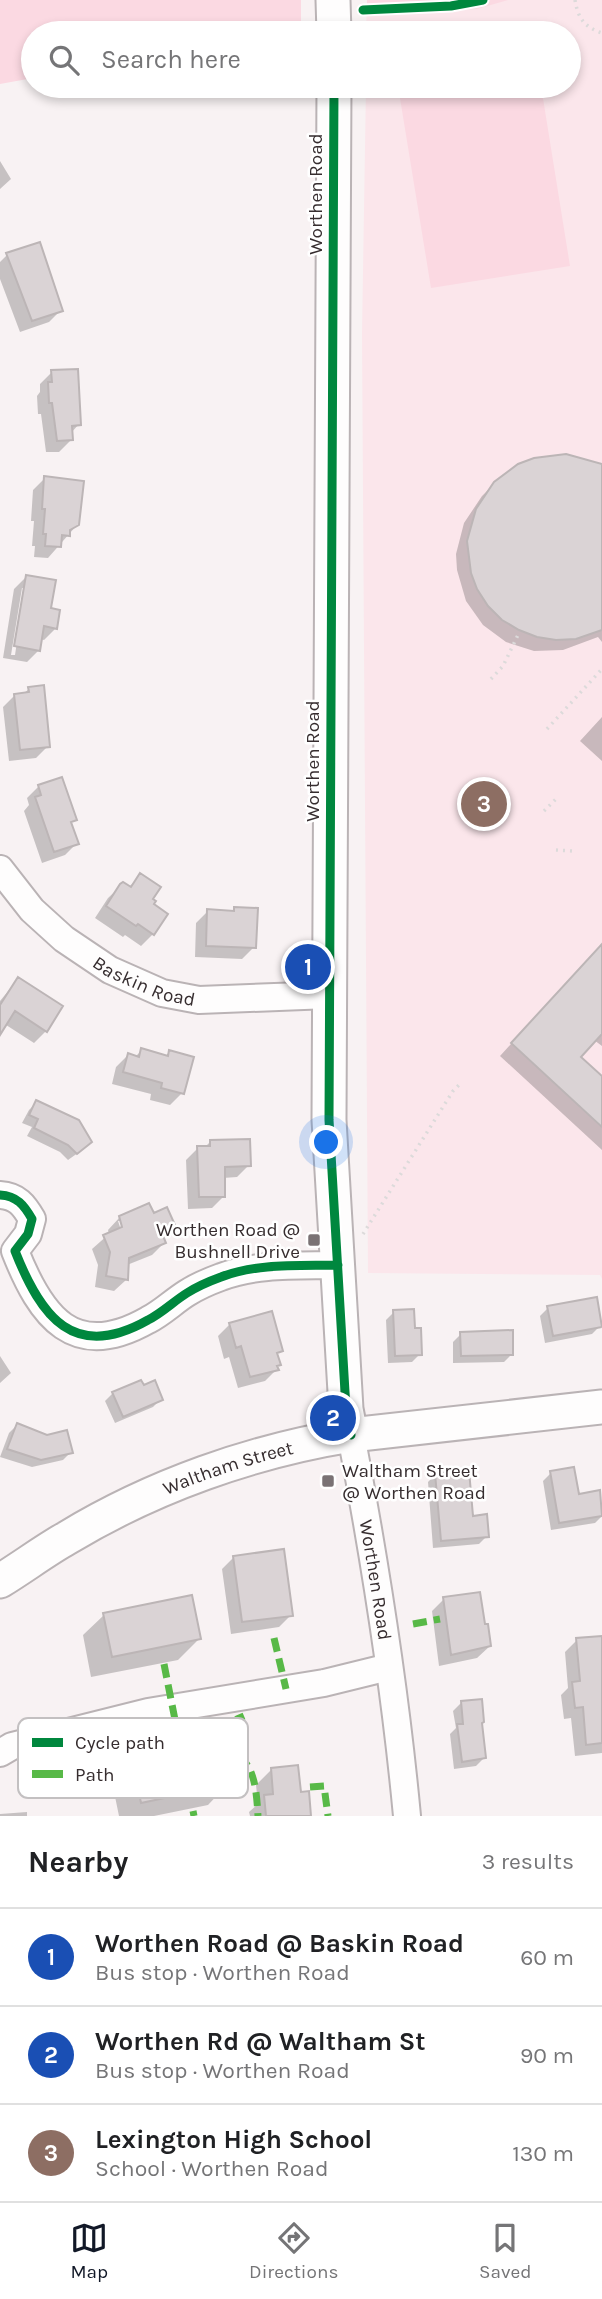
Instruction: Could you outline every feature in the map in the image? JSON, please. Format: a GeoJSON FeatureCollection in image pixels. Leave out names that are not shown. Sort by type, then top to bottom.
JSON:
{"type":"FeatureCollection","features":[{"type":"Feature","properties":{"kind":"main road"},"geometry":{"type":"LineString","coordinates":[[333,0],[334,21]]}},
{"type":"Feature","properties":{"kind":"main road","name":"Worthen Road"},"geometry":{"type":"LineString","coordinates":[[334,98],[329,1120],[346,1409],[351,1435]]}},
{"type":"Feature","properties":{"kind":"main road","name":"Waltham Street"},"geometry":{"type":"LineString","coordinates":[[0,1581],[67,1538],[162,1489],[225,1465],[315,1440],[602,1407]]}},
{"type":"Feature","properties":{"kind":"street","name":"Baskin Road"},"geometry":{"type":"LineString","coordinates":[[0,869],[32,910],[64,939],[110,970],[162,993],[199,1000],[329,995]]}},
{"type":"Feature","properties":{"kind":"street"},"geometry":{"type":"LineString","coordinates":[[0,1195],[11,1196],[24,1205],[32,1219],[27,1234],[8,1248],[46,1310],[66,1330],[92,1338],[118,1333],[148,1321],[188,1292],[224,1276],[266,1268],[338,1265]]}},
{"type":"Feature","properties":{"kind":"street","name":"Worthen Road"},"geometry":{"type":"LineString","coordinates":[[351,1435],[373,1552],[401,1751],[407,1816]]}},
{"type":"Feature","properties":{"kind":"street"},"geometry":{"type":"LineString","coordinates":[[124,1718],[324,1683],[389,1667]]}},
{"type":"Feature","properties":{"kind":"street"},"geometry":{"type":"LineString","coordinates":[[0,1753],[18,1744]]}},
{"type":"Feature","properties":{"kind":"path"},"geometry":{"type":"LineString","coordinates":[[575,0],[578,17],[585,25],[602,33]]}},
{"type":"Feature","properties":{"kind":"path"},"geometry":{"type":"LineString","coordinates":[[491,679],[503,666],[518,635]]}},
{"type":"Feature","properties":{"kind":"path"},"geometry":{"type":"LineString","coordinates":[[547,729],[602,670]]}},
{"type":"Feature","properties":{"kind":"path"},"geometry":{"type":"LineString","coordinates":[[544,811],[556,799]]}},
{"type":"Feature","properties":{"kind":"path"},"geometry":{"type":"LineString","coordinates":[[556,850],[572,851]]}},
{"type":"Feature","properties":{"kind":"path"},"geometry":{"type":"LineString","coordinates":[[363,1234],[453,1091],[461,1083]]}},
{"type":"Feature","properties":{"kind":"shaded area"},"geometry":{"type":"Polygon","coordinates":[[[0,0],[301,0],[301,21],[21,21],[21,80],[0,84],[0,0]]]}},
{"type":"Feature","properties":{"kind":"shaded area"},"geometry":{"type":"Polygon","coordinates":[[[367,0],[602,0],[602,1279],[600,1275],[368,1273],[362,334],[366,98],[581,98],[581,21],[366,21],[367,0]]]}},
{"type":"Feature","properties":{"kind":"shaded area"},"geometry":{"type":"Polygon","coordinates":[[[367,0],[508,0],[477,9],[367,16],[367,0]]]}},
{"type":"Feature","properties":{"kind":"shaded area"},"geometry":{"type":"Polygon","coordinates":[[[400,98],[543,98],[570,266],[431,288],[400,98]]]}},
{"type":"Feature","properties":{"kind":"building"},"geometry":{"type":"Polygon","coordinates":[[[40,242],[63,311],[32,321],[6,253],[40,242]]]}},
{"type":"Feature","properties":{"kind":"building"},"geometry":{"type":"Polygon","coordinates":[[[78,369],[81,425],[72,426],[73,440],[57,441],[52,403],[49,403],[48,382],[52,382],[51,370],[78,369]]]}},
{"type":"Feature","properties":{"kind":"building"},"geometry":{"type":"Polygon","coordinates":[[[566,454],[602,464],[602,630],[576,639],[556,640],[519,630],[502,620],[488,606],[471,573],[467,541],[476,509],[494,482],[518,464],[534,458],[566,454]]]}},
{"type":"Feature","properties":{"kind":"building"},"geometry":{"type":"Polygon","coordinates":[[[44,476],[84,481],[79,525],[70,530],[70,536],[62,535],[61,547],[45,546],[45,509],[42,509],[44,476]]]}},
{"type":"Feature","properties":{"kind":"building"},"geometry":{"type":"Polygon","coordinates":[[[26,575],[56,580],[51,608],[60,610],[57,629],[44,626],[40,651],[14,646],[26,575]]]}},
{"type":"Feature","properties":{"kind":"building"},"geometry":{"type":"Polygon","coordinates":[[[44,685],[50,747],[20,750],[14,694],[29,692],[28,687],[44,685]]]}},
{"type":"Feature","properties":{"kind":"building"},"geometry":{"type":"Polygon","coordinates":[[[62,777],[77,820],[71,822],[79,844],[54,852],[35,797],[41,795],[38,785],[62,777]]]}},
{"type":"Feature","properties":{"kind":"building"},"geometry":{"type":"Polygon","coordinates":[[[140,873],[161,887],[153,899],[156,901],[154,904],[168,914],[154,935],[106,906],[120,884],[123,882],[131,887],[140,873]]]}},
{"type":"Feature","properties":{"kind":"building"},"geometry":{"type":"Polygon","coordinates":[[[234,907],[258,908],[256,948],[206,946],[207,909],[234,911],[234,907]]]}},
{"type":"Feature","properties":{"kind":"building"},"geometry":{"type":"Polygon","coordinates":[[[602,944],[602,1034],[581,1057],[602,1076],[602,1127],[511,1043],[602,944]]]}},
{"type":"Feature","properties":{"kind":"building"},"geometry":{"type":"Polygon","coordinates":[[[18,977],[63,1006],[47,1032],[15,1011],[0,1035],[0,1005],[18,977]]]}},
{"type":"Feature","properties":{"kind":"building"},"geometry":{"type":"Polygon","coordinates":[[[141,1048],[168,1056],[169,1050],[194,1057],[184,1094],[161,1088],[162,1083],[123,1072],[128,1053],[139,1057],[141,1048]]]}},
{"type":"Feature","properties":{"kind":"building"},"geometry":{"type":"Polygon","coordinates":[[[36,1100],[79,1120],[92,1142],[77,1154],[68,1145],[34,1128],[38,1119],[29,1115],[36,1100]]]}},
{"type":"Feature","properties":{"kind":"building"},"geometry":{"type":"Polygon","coordinates":[[[250,1139],[251,1166],[225,1167],[225,1197],[199,1197],[197,1146],[210,1146],[210,1140],[250,1139]]]}},
{"type":"Feature","properties":{"kind":"building"},"geometry":{"type":"Polygon","coordinates":[[[149,1203],[154,1213],[167,1207],[175,1225],[161,1231],[166,1243],[129,1258],[128,1280],[106,1276],[110,1252],[103,1235],[122,1227],[119,1216],[149,1203]]]}},
{"type":"Feature","properties":{"kind":"building"},"geometry":{"type":"Polygon","coordinates":[[[597,1297],[602,1327],[553,1336],[547,1306],[597,1297]]]}},
{"type":"Feature","properties":{"kind":"building"},"geometry":{"type":"Polygon","coordinates":[[[414,1309],[415,1328],[421,1328],[422,1355],[395,1356],[393,1310],[414,1309]]]}},
{"type":"Feature","properties":{"kind":"building"},"geometry":{"type":"Polygon","coordinates":[[[272,1311],[283,1351],[277,1353],[281,1365],[277,1366],[279,1370],[250,1377],[241,1346],[236,1348],[229,1323],[272,1311]]]}},
{"type":"Feature","properties":{"kind":"building"},"geometry":{"type":"Polygon","coordinates":[[[513,1330],[513,1355],[461,1356],[460,1332],[513,1330]]]}},
{"type":"Feature","properties":{"kind":"building"},"geometry":{"type":"Polygon","coordinates":[[[141,1380],[144,1385],[155,1380],[163,1400],[123,1417],[112,1392],[141,1380]]]}},
{"type":"Feature","properties":{"kind":"building"},"geometry":{"type":"Polygon","coordinates":[[[17,1423],[47,1435],[67,1430],[73,1453],[41,1460],[7,1449],[17,1423]]]}},
{"type":"Feature","properties":{"kind":"building"},"geometry":{"type":"Polygon","coordinates":[[[574,1467],[579,1494],[600,1490],[602,1516],[559,1523],[550,1471],[574,1467]]]}},
{"type":"Feature","properties":{"kind":"building"},"geometry":{"type":"Polygon","coordinates":[[[469,1470],[473,1516],[487,1514],[489,1537],[441,1541],[435,1473],[469,1470]]]}},
{"type":"Feature","properties":{"kind":"building"},"geometry":{"type":"Polygon","coordinates":[[[284,1549],[293,1616],[242,1622],[233,1556],[284,1549]]]}},
{"type":"Feature","properties":{"kind":"building"},"geometry":{"type":"Polygon","coordinates":[[[480,1592],[491,1646],[451,1655],[443,1597],[480,1592]]]}},
{"type":"Feature","properties":{"kind":"building"},"geometry":{"type":"Polygon","coordinates":[[[192,1595],[201,1639],[112,1657],[103,1613],[192,1595]]]}},
{"type":"Feature","properties":{"kind":"building"},"geometry":{"type":"Polygon","coordinates":[[[602,1636],[602,1743],[586,1745],[583,1707],[575,1708],[572,1682],[580,1681],[576,1638],[602,1636]]]}},
{"type":"Feature","properties":{"kind":"building"},"geometry":{"type":"Polygon","coordinates":[[[482,1699],[486,1758],[462,1762],[457,1724],[463,1724],[461,1701],[482,1699]]]}},
{"type":"Feature","properties":{"kind":"building"},"geometry":{"type":"Polygon","coordinates":[[[298,1765],[301,1792],[309,1791],[311,1816],[266,1816],[264,1795],[273,1794],[271,1768],[298,1765]]]}},
{"type":"Feature","properties":{"kind":"building"},"geometry":{"type":"Polygon","coordinates":[[[140,1798],[164,1798],[141,1803],[140,1798]]]}},
{"type":"Feature","properties":{"kind":"marked path"},"geometry":{"type":"LineString","coordinates":[[413,1624],[440,1619]]}},
{"type":"Feature","properties":{"kind":"marked path"},"geometry":{"type":"LineString","coordinates":[[274,1638],[286,1689]]}},
{"type":"Feature","properties":{"kind":"marked path"},"geometry":{"type":"LineString","coordinates":[[164,1664],[175,1718]]}},
{"type":"Feature","properties":{"kind":"marked path"},"geometry":{"type":"LineString","coordinates":[[239,1718],[244,1716]]}},
{"type":"Feature","properties":{"kind":"marked path"},"geometry":{"type":"LineString","coordinates":[[248,1766],[255,1787],[258,1816]]}},
{"type":"Feature","properties":{"kind":"marked path"},"geometry":{"type":"LineString","coordinates":[[310,1787],[324,1786],[328,1816]]}},
{"type":"Feature","properties":{"kind":"marked path"},"geometry":{"type":"LineString","coordinates":[[193,1811],[194,1816]]}},
{"type":"Feature","properties":{"kind":"cycle path"},"geometry":{"type":"LineString","coordinates":[[363,10],[451,6],[483,0]]}},
{"type":"Feature","properties":{"kind":"cycle path"},"geometry":{"type":"LineString","coordinates":[[334,98],[329,1120],[346,1409],[351,1435]]}},
{"type":"Feature","properties":{"kind":"cycle path"},"geometry":{"type":"LineString","coordinates":[[0,1195],[19,1202],[32,1219],[28,1234],[15,1251],[36,1296],[64,1326],[80,1334],[100,1336],[122,1332],[153,1317],[195,1288],[249,1269],[338,1265]]}},
{"type":"Feature","properties":{"kind":"place","name":"Lexington High School"},"geometry":{"type":"Point","coordinates":[484,804]}},
{"type":"Feature","properties":{"kind":"place","name":"Worthen Road @ Baskin Road"},"geometry":{"type":"Point","coordinates":[308,967]}},
{"type":"Feature","properties":{"kind":"place","name":"Worthen Road @ Bushnell Drive"},"geometry":{"type":"Point","coordinates":[314,1240]}},
{"type":"Feature","properties":{"kind":"place","name":"Worthen Rd @ Waltham St"},"geometry":{"type":"Point","coordinates":[333,1418]}},
{"type":"Feature","properties":{"kind":"place","name":"Waltham Street @ Worthen Road"},"geometry":{"type":"Point","coordinates":[328,1481]}}]}
